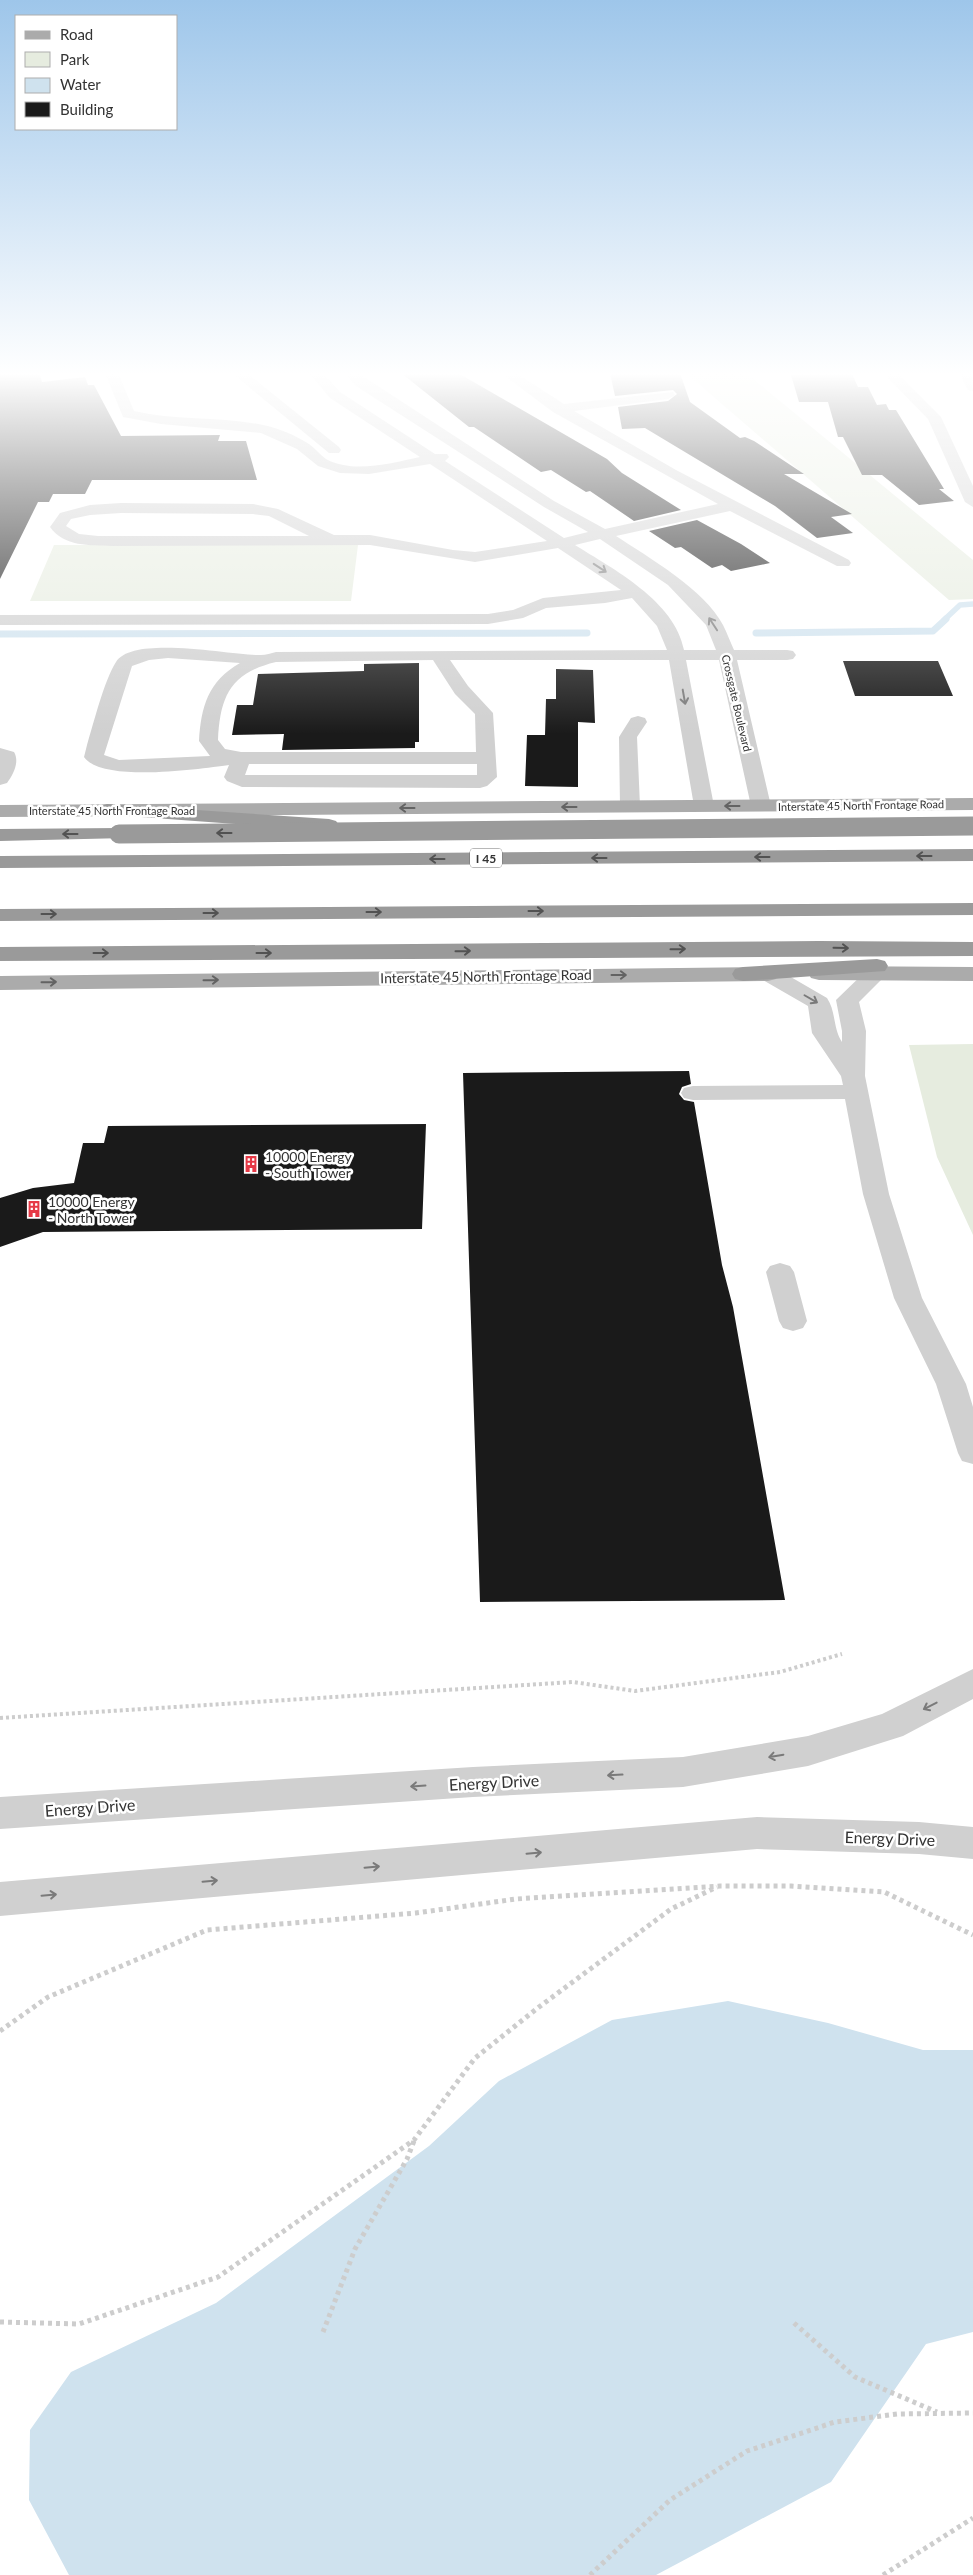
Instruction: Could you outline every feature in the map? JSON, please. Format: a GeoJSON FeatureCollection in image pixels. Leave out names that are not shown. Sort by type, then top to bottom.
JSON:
{"type":"FeatureCollection","features":[{"type":"Feature","properties":{"kind":"highway"},"geometry":{"type":"LineString","coordinates":[[107,810],[355,827],[973,828]]}},
{"type":"Feature","properties":{"kind":"highway"},"geometry":{"type":"LineString","coordinates":[[0,834],[973,828]]}},
{"type":"Feature","properties":{"kind":"highway","name":"I 45"},"geometry":{"type":"LineString","coordinates":[[0,862],[973,855]]}},
{"type":"Feature","properties":{"kind":"highway"},"geometry":{"type":"LineString","coordinates":[[0,915],[973,909]]}},
{"type":"Feature","properties":{"kind":"highway"},"geometry":{"type":"LineString","coordinates":[[0,954],[819,948],[973,949]]}},
{"type":"Feature","properties":{"kind":"highway"},"geometry":{"type":"LineString","coordinates":[[743,974],[840,967],[973,963]]}},
{"type":"Feature","properties":{"kind":"main road","name":"Interstate 45 North Frontage Road"},"geometry":{"type":"LineString","coordinates":[[0,811],[973,804]]}},
{"type":"Feature","properties":{"kind":"main road","name":"Interstate 45 North Frontage Road"},"geometry":{"type":"LineString","coordinates":[[0,983],[457,976],[973,974]]}},
{"type":"Feature","properties":{"kind":"street"},"geometry":{"type":"LineString","coordinates":[[486,493],[636,592],[665,624],[674,642],[677,655],[704,806]]}},
{"type":"Feature","properties":{"kind":"street","name":"Crossgate Boulevard"},"geometry":{"type":"LineString","coordinates":[[532,493],[603,534],[674,582],[714,624],[728,656],[760,806]]}},
{"type":"Feature","properties":{"kind":"street"},"geometry":{"type":"LineString","coordinates":[[709,493],[843,563]]}},
{"type":"Feature","properties":{"kind":"street"},"geometry":{"type":"LineString","coordinates":[[223,540],[154,507],[98,509],[65,516],[58,527],[62,534],[77,539],[166,541],[370,540],[453,555],[475,557],[603,534],[732,506]]}},
{"type":"Feature","properties":{"kind":"street"},"geometry":{"type":"LineString","coordinates":[[154,507],[207,540]]}},
{"type":"Feature","properties":{"kind":"street"},"geometry":{"type":"LineString","coordinates":[[170,518],[192,507],[273,512],[329,539]]}},
{"type":"Feature","properties":{"kind":"street"},"geometry":{"type":"LineString","coordinates":[[192,507],[255,540]]}},
{"type":"Feature","properties":{"kind":"street"},"geometry":{"type":"LineString","coordinates":[[210,507],[286,539]]}},
{"type":"Feature","properties":{"kind":"street"},"geometry":{"type":"LineString","coordinates":[[117,508],[183,540]]}},
{"type":"Feature","properties":{"kind":"street"},"geometry":{"type":"LineString","coordinates":[[134,508],[255,540]]}},
{"type":"Feature","properties":{"kind":"street"},"geometry":{"type":"LineString","coordinates":[[98,509],[166,541]]}},
{"type":"Feature","properties":{"kind":"street"},"geometry":{"type":"LineString","coordinates":[[0,620],[488,619],[517,614],[543,603],[605,598],[636,592]]}},
{"type":"Feature","properties":{"kind":"street"},"geometry":{"type":"LineString","coordinates":[[485,758],[241,758],[202,763],[119,766],[104,764],[94,757],[96,745],[124,663],[130,657],[157,654],[214,654],[259,660],[276,657],[787,655]]}},
{"type":"Feature","properties":{"kind":"street"},"geometry":{"type":"LineString","coordinates":[[241,758],[234,777],[242,781],[480,782],[488,777],[485,758],[484,713],[461,690],[438,656]]}},
{"type":"Feature","properties":{"kind":"street"},"geometry":{"type":"LineString","coordinates":[[241,758],[218,753],[208,740],[212,705],[230,676],[259,660]]}},
{"type":"Feature","properties":{"kind":"street"},"geometry":{"type":"LineString","coordinates":[[630,806],[628,737],[638,722]]}},
{"type":"Feature","properties":{"kind":"street"},"geometry":{"type":"LineString","coordinates":[[0,754],[7,756],[8,760],[0,779]]}},
{"type":"Feature","properties":{"kind":"street"},"geometry":{"type":"LineString","coordinates":[[238,809],[242,781]]}},
{"type":"Feature","properties":{"kind":"street"},"geometry":{"type":"LineString","coordinates":[[877,973],[847,1000],[854,1031],[854,1084],[876,1194],[908,1298],[950,1384],[973,1453]]}},
{"type":"Feature","properties":{"kind":"street"},"geometry":{"type":"LineString","coordinates":[[769,974],[819,1003],[824,1033],[854,1084]]}},
{"type":"Feature","properties":{"kind":"street"},"geometry":{"type":"LineString","coordinates":[[693,1093],[854,1084]]}},
{"type":"Feature","properties":{"kind":"street"},"geometry":{"type":"LineString","coordinates":[[780,1272],[793,1321]]}},
{"type":"Feature","properties":{"kind":"street"},"geometry":{"type":"LineString","coordinates":[[950,1384],[973,1408]]}},
{"type":"Feature","properties":{"kind":"street","name":"Energy Drive"},"geometry":{"type":"LineString","coordinates":[[0,1813],[473,1782],[683,1772],[808,1751],[882,1729],[973,1683]]}},
{"type":"Feature","properties":{"kind":"street","name":"Energy Drive"},"geometry":{"type":"LineString","coordinates":[[0,1900],[757,1833],[919,1838],[973,1843]]}},
{"type":"Feature","properties":{"kind":"path"},"geometry":{"type":"LineString","coordinates":[[0,1718],[564,1683],[635,1691],[780,1672],[842,1654]]}},
{"type":"Feature","properties":{"kind":"path"},"geometry":{"type":"LineString","coordinates":[[0,2031],[48,1997],[207,1930],[416,1912],[516,1899],[720,1886],[791,1886],[884,1892],[973,1935]]}},
{"type":"Feature","properties":{"kind":"path"},"geometry":{"type":"LineString","coordinates":[[323,2332],[355,2249],[407,2160],[414,2140],[475,2058],[539,2007],[670,1909],[720,1886]]}},
{"type":"Feature","properties":{"kind":"path"},"geometry":{"type":"LineString","coordinates":[[0,2322],[79,2324],[218,2277],[414,2140]]}},
{"type":"Feature","properties":{"kind":"path"},"geometry":{"type":"LineString","coordinates":[[794,2323],[855,2376],[940,2414]]}},
{"type":"Feature","properties":{"kind":"path"},"geometry":{"type":"LineString","coordinates":[[590,2575],[670,2500],[747,2451],[835,2422],[898,2414],[973,2413]]}},
{"type":"Feature","properties":{"kind":"path"},"geometry":{"type":"LineString","coordinates":[[883,2575],[973,2518]]}},
{"type":"Feature","properties":{"kind":"green space"},"geometry":{"type":"Polygon","coordinates":[[[825,493],[892,493],[973,560],[973,599],[949,600],[825,493]]]}},
{"type":"Feature","properties":{"kind":"green space"},"geometry":{"type":"Polygon","coordinates":[[[54,545],[358,545],[351,601],[30,601],[54,545]]]}},
{"type":"Feature","properties":{"kind":"green space"},"geometry":{"type":"Polygon","coordinates":[[[973,1044],[973,1235],[937,1157],[909,1045],[973,1044]]]}},
{"type":"Feature","properties":{"kind":"water"},"geometry":{"type":"Polygon","coordinates":[[[728,2001],[828,2023],[923,2050],[973,2050],[973,2332],[926,2344],[831,2482],[656,2575],[69,2575],[29,2500],[30,2430],[71,2372],[216,2303],[429,2146],[499,2081],[612,2020],[728,2001]]]}},
{"type":"Feature","properties":{"kind":"building"},"geometry":{"type":"Polygon","coordinates":[[[0,493],[85,493],[53,494],[49,502],[38,502],[0,579],[0,493]]]}},
{"type":"Feature","properties":{"kind":"building"},"geometry":{"type":"Polygon","coordinates":[[[593,493],[654,493],[681,510],[634,521],[593,493]]]}},
{"type":"Feature","properties":{"kind":"building"},"geometry":{"type":"Polygon","coordinates":[[[754,493],[817,493],[852,514],[831,517],[853,533],[817,538],[775,506],[754,493]]]}},
{"type":"Feature","properties":{"kind":"building"},"geometry":{"type":"Polygon","coordinates":[[[904,493],[944,493],[954,501],[919,505],[904,493]]]}},
{"type":"Feature","properties":{"kind":"building"},"geometry":{"type":"Polygon","coordinates":[[[697,520],[741,544],[770,563],[731,571],[722,565],[712,568],[681,547],[675,548],[649,531],[697,520]]]}},
{"type":"Feature","properties":{"kind":"building"},"geometry":{"type":"Polygon","coordinates":[[[843,661],[938,661],[953,696],[855,696],[843,661]]]}},
{"type":"Feature","properties":{"kind":"building"},"geometry":{"type":"Polygon","coordinates":[[[419,663],[419,742],[415,742],[415,748],[282,750],[284,734],[232,735],[237,705],[253,705],[258,674],[364,671],[364,664],[419,663]]]}},
{"type":"Feature","properties":{"kind":"building"},"geometry":{"type":"Polygon","coordinates":[[[556,669],[593,670],[595,723],[578,722],[578,787],[525,786],[527,735],[545,735],[546,699],[556,699],[556,669]]]}},
{"type":"Feature","properties":{"kind":"building"},"geometry":{"type":"Polygon","coordinates":[[[689,1071],[691,1084],[682,1087],[679,1094],[684,1100],[694,1102],[722,1265],[733,1307],[785,1600],[480,1602],[463,1073],[689,1071]]]}},
{"type":"Feature","properties":{"kind":"building","name":"10000 Energy - South Tower"},"geometry":{"type":"Polygon","coordinates":[[[426,1124],[422,1229],[43,1232],[0,1247],[0,1198],[33,1188],[74,1183],[83,1143],[104,1143],[108,1126],[426,1124]]]}},
{"type":"Feature","properties":{"kind":"waterway"},"geometry":{"type":"LineString","coordinates":[[944,620],[960,605],[973,604]]}},
{"type":"Feature","properties":{"kind":"waterway"},"geometry":{"type":"LineString","coordinates":[[756,633],[933,631],[946,619]]}},
{"type":"Feature","properties":{"kind":"waterway"},"geometry":{"type":"LineString","coordinates":[[0,634],[587,633]]}},
{"type":"Feature","properties":{"kind":"place","name":"10000 Energy - South Tower"},"geometry":{"type":"Point","coordinates":[251,1164]}},
{"type":"Feature","properties":{"kind":"place","name":"10000 Energy - North Tower"},"geometry":{"type":"Point","coordinates":[34,1209]}}]}
